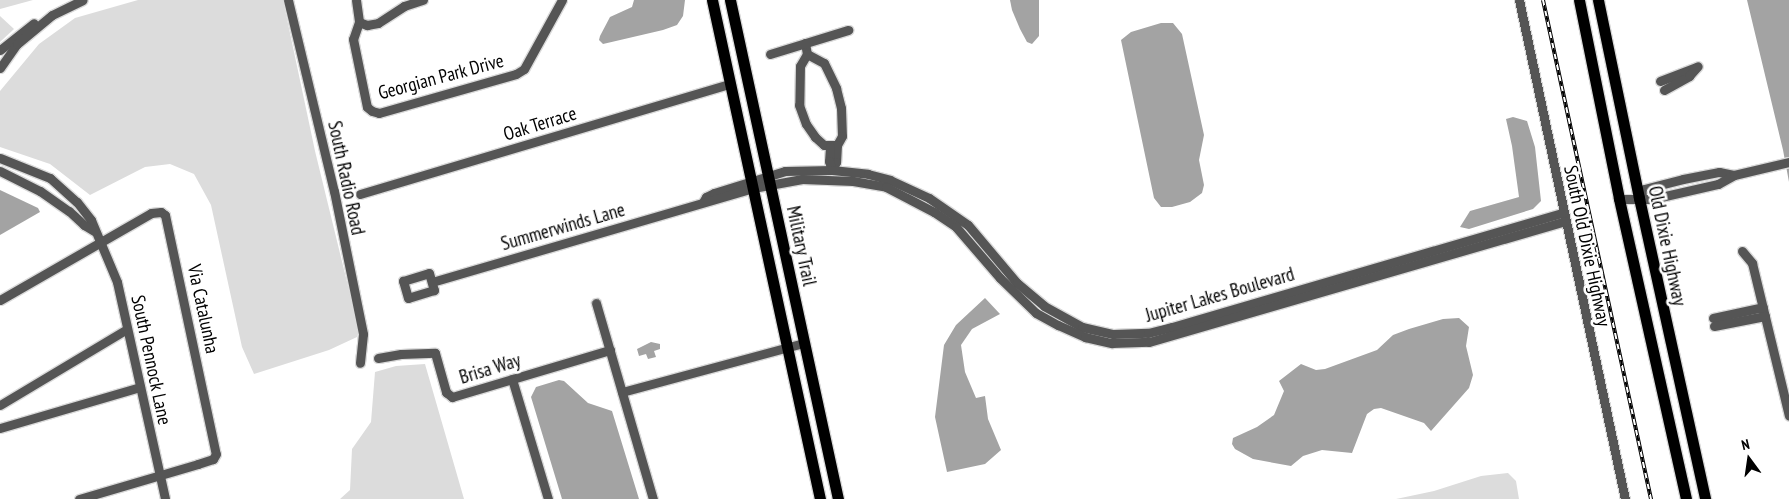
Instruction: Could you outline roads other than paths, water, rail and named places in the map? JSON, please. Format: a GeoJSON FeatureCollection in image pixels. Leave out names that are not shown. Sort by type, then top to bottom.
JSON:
{"type":"FeatureCollection","features":[{"type":"Feature","properties":{"kind":"main road","name":"Military Trail"},"geometry":{"type":"LineString","coordinates":[[712,0],[820,499]]}},
{"type":"Feature","properties":{"kind":"main road","name":"Military Trail"},"geometry":{"type":"LineString","coordinates":[[730,0],[838,499]]}},
{"type":"Feature","properties":{"kind":"main road","name":"Old Dixie Highway"},"geometry":{"type":"LineString","coordinates":[[1579,0],[1619,199],[1686,499]]}},
{"type":"Feature","properties":{"kind":"main road","name":"Old Dixie Highway"},"geometry":{"type":"LineString","coordinates":[[1598,0],[1705,499]]}},
{"type":"Feature","properties":{"kind":"street"},"geometry":{"type":"LineString","coordinates":[[0,50],[15,36],[42,18],[84,0]]}},
{"type":"Feature","properties":{"kind":"street","name":"South Radio Road"},"geometry":{"type":"LineString","coordinates":[[288,0],[334,191],[364,334],[360,363]]}},
{"type":"Feature","properties":{"kind":"street","name":"Georgian Park Drive"},"geometry":{"type":"LineString","coordinates":[[356,0],[359,22],[353,38],[367,107],[380,113],[516,74],[524,69],[562,0]]}},
{"type":"Feature","properties":{"kind":"street"},"geometry":{"type":"LineString","coordinates":[[359,22],[367,25],[378,24],[404,6],[424,0]]}},
{"type":"Feature","properties":{"kind":"street","name":"South Old Dixie Highway"},"geometry":{"type":"LineString","coordinates":[[1519,0],[1625,499]]}},
{"type":"Feature","properties":{"kind":"street"},"geometry":{"type":"LineString","coordinates":[[0,68],[17,44],[52,15]]}},
{"type":"Feature","properties":{"kind":"street"},"geometry":{"type":"LineString","coordinates":[[770,54],[848,30]]}},
{"type":"Feature","properties":{"kind":"street"},"geometry":{"type":"LineString","coordinates":[[805,43],[807,54],[800,66],[800,105],[806,124],[815,136],[824,145],[833,146]]}},
{"type":"Feature","properties":{"kind":"street"},"geometry":{"type":"LineString","coordinates":[[807,54],[824,63],[836,88],[842,108],[842,136],[833,146],[829,161],[832,170]]}},
{"type":"Feature","properties":{"kind":"street"},"geometry":{"type":"LineString","coordinates":[[1660,81],[1698,66],[1689,76],[1664,90]]}},
{"type":"Feature","properties":{"kind":"street","name":"Oak Terrace"},"geometry":{"type":"LineString","coordinates":[[360,194],[730,84]]}},
{"type":"Feature","properties":{"kind":"street","name":"South Pennock Lane"},"geometry":{"type":"LineString","coordinates":[[0,158],[50,178],[77,202],[91,220],[117,282],[165,499]]}},
{"type":"Feature","properties":{"kind":"street"},"geometry":{"type":"LineString","coordinates":[[1619,199],[1652,199],[1718,184],[1734,175],[1789,162]]}},
{"type":"Feature","properties":{"kind":"street","name":"Jupiter Lakes Boulevard"},"geometry":{"type":"LineString","coordinates":[[768,180],[785,171],[832,170],[868,174],[890,180],[929,198],[968,225],[1030,296],[1082,327],[1113,334],[1148,333],[1172,327],[1564,217]]}},
{"type":"Feature","properties":{"kind":"street","name":"South Pennock Lane"},"geometry":{"type":"LineString","coordinates":[[0,171],[40,191],[94,231]]}},
{"type":"Feature","properties":{"kind":"street","name":"Jupiter Lakes Boulevard"},"geometry":{"type":"LineString","coordinates":[[752,184],[768,180],[821,179],[853,181],[886,187],[934,212],[956,227],[1000,278],[1036,313],[1085,337],[1112,342],[1150,342],[1564,217]]}},
{"type":"Feature","properties":{"kind":"street","name":"Summerwinds Lane"},"geometry":{"type":"LineString","coordinates":[[432,282],[703,202],[752,184]]}},
{"type":"Feature","properties":{"kind":"street","name":"Via Catalunha"},"geometry":{"type":"LineString","coordinates":[[0,300],[100,241],[152,213],[161,212],[165,215],[216,454],[213,459],[80,499]]}},
{"type":"Feature","properties":{"kind":"street"},"geometry":{"type":"LineString","coordinates":[[1742,251],[1752,264],[1789,416]]}},
{"type":"Feature","properties":{"kind":"street"},"geometry":{"type":"LineString","coordinates":[[596,303],[654,499]]}},
{"type":"Feature","properties":{"kind":"street"},"geometry":{"type":"LineString","coordinates":[[1714,322],[1764,311]]}},
{"type":"Feature","properties":{"kind":"street"},"geometry":{"type":"LineString","coordinates":[[0,405],[127,329]]}},
{"type":"Feature","properties":{"kind":"street"},"geometry":{"type":"LineString","coordinates":[[622,392],[804,344]]}},
{"type":"Feature","properties":{"kind":"street","name":"Brisa Way"},"geometry":{"type":"LineString","coordinates":[[378,358],[402,354],[435,353],[446,392],[452,397],[610,350]]}},
{"type":"Feature","properties":{"kind":"street"},"geometry":{"type":"LineString","coordinates":[[512,379],[548,499]]}},
{"type":"Feature","properties":{"kind":"street"},"geometry":{"type":"LineString","coordinates":[[0,428],[140,386]]}},
{"type":"Feature","properties":{"kind":"railway"},"geometry":{"type":"LineString","coordinates":[[1543,0],[1651,499]]}}]}
